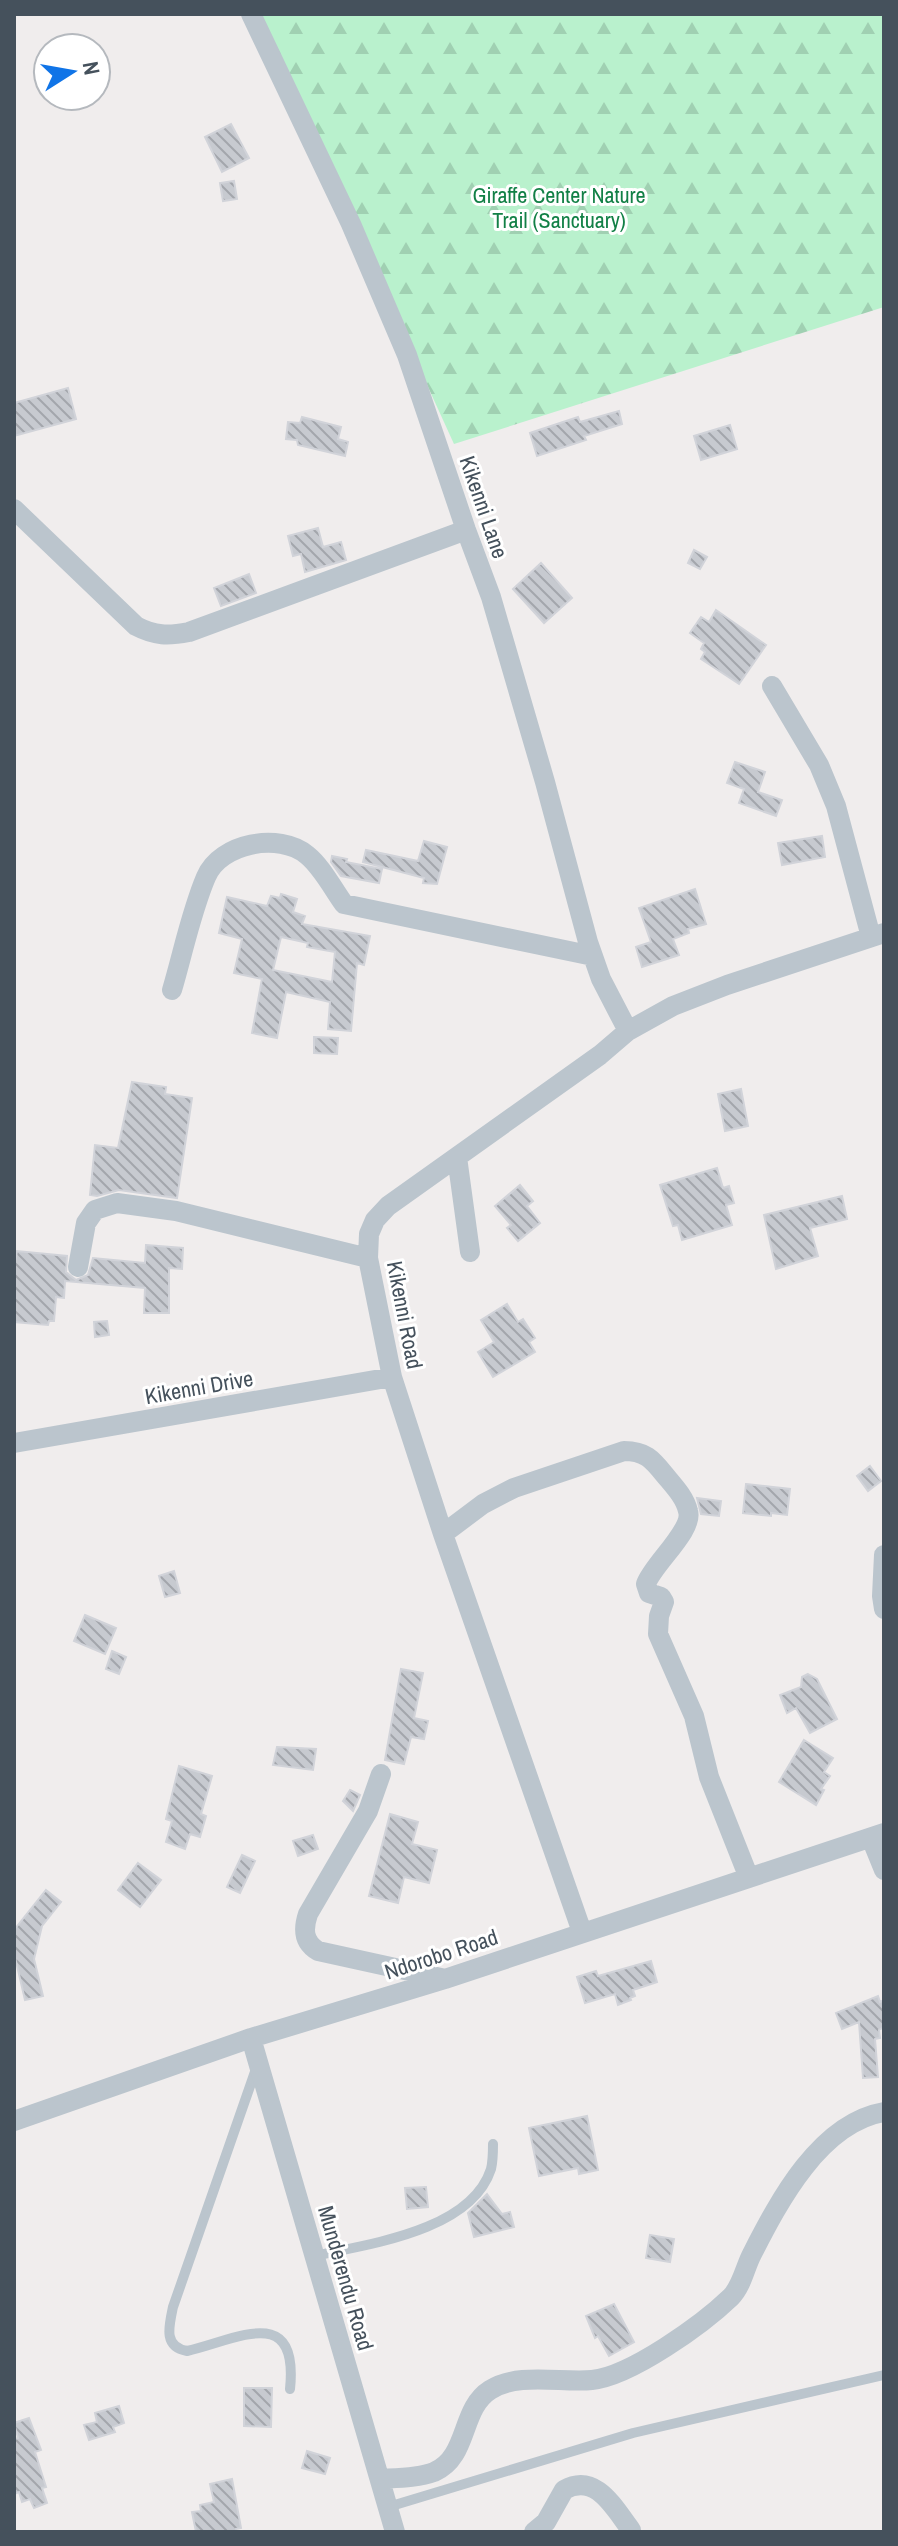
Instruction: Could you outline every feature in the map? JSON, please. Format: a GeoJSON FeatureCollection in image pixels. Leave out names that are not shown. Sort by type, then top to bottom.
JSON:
{"type":"FeatureCollection","features":[{"type":"Feature","properties":{"kind":"street","name":"Kikenni Lane"},"geometry":{"type":"LineString","coordinates":[[251,14],[351,224],[407,355],[491,597],[593,956],[601,979],[628,1031]]}},
{"type":"Feature","properties":{"kind":"street"},"geometry":{"type":"LineString","coordinates":[[14,509],[136,626],[153,635],[171,636],[466,530]]}},
{"type":"Feature","properties":{"kind":"street"},"geometry":{"type":"LineString","coordinates":[[772,686],[819,765],[836,806],[878,935]]}},
{"type":"Feature","properties":{"kind":"street"},"geometry":{"type":"LineString","coordinates":[[172,990],[206,876],[217,859],[240,848],[268,843],[285,843],[307,855],[344,904],[593,956]]}},
{"type":"Feature","properties":{"kind":"street","name":"Kikenni Road"},"geometry":{"type":"LineString","coordinates":[[582,1932],[443,1534],[392,1377],[368,1258],[369,1234],[375,1220],[388,1206],[600,1055],[628,1031],[673,1006],[727,985],[878,935]]}},
{"type":"Feature","properties":{"kind":"street"},"geometry":{"type":"LineString","coordinates":[[457,1157],[470,1252]]}},
{"type":"Feature","properties":{"kind":"street"},"geometry":{"type":"LineString","coordinates":[[78,1267],[86,1223],[95,1210],[117,1203],[176,1211],[368,1258]]}},
{"type":"Feature","properties":{"kind":"street","name":"Kikenni Drive"},"geometry":{"type":"LineString","coordinates":[[14,1443],[392,1377]]}},
{"type":"Feature","properties":{"kind":"street"},"geometry":{"type":"LineString","coordinates":[[443,1534],[483,1504],[514,1488],[624,1451],[639,1451],[652,1458],[676,1488],[689,1513],[689,1520],[673,1545],[650,1571],[646,1584],[649,1593],[661,1597],[664,1602],[658,1634],[694,1716],[709,1777],[749,1878]]}},
{"type":"Feature","properties":{"kind":"street"},"geometry":{"type":"LineString","coordinates":[[884,1555],[884,1609]]}},
{"type":"Feature","properties":{"kind":"street"},"geometry":{"type":"LineString","coordinates":[[381,1774],[368,1811],[308,1914],[304,1930],[306,1939],[318,1951],[445,1979]]}},
{"type":"Feature","properties":{"kind":"street"},"geometry":{"type":"LineString","coordinates":[[877,1836],[884,1870]]}},
{"type":"Feature","properties":{"kind":"street","name":"Ndorobo Road"},"geometry":{"type":"LineString","coordinates":[[14,2121],[251,2038],[445,1979],[877,1836]]}},
{"type":"Feature","properties":{"kind":"street","name":"Munderendu Road"},"geometry":{"type":"LineString","coordinates":[[251,2038],[395,2532]]}},
{"type":"Feature","properties":{"kind":"street"},"geometry":{"type":"LineString","coordinates":[[380,2479],[431,2473],[447,2464],[462,2443],[473,2410],[494,2387],[523,2381],[607,2377],[693,2330],[735,2293],[772,2216],[820,2148],[855,2122],[884,2112]]}},
{"type":"Feature","properties":{"kind":"street"},"geometry":{"type":"LineString","coordinates":[[534,2532],[546,2522],[564,2490],[581,2485],[590,2485],[601,2493],[631,2530]]}},
{"type":"Feature","properties":{"kind":"lane"},"geometry":{"type":"LineString","coordinates":[[258,2063],[173,2307],[169,2328],[171,2344],[187,2351],[248,2333],[269,2334],[289,2351],[292,2361],[290,2389]]}},
{"type":"Feature","properties":{"kind":"lane"},"geometry":{"type":"LineString","coordinates":[[314,2256],[424,2229],[453,2213],[482,2187],[492,2167],[493,2144]]}},
{"type":"Feature","properties":{"kind":"lane"},"geometry":{"type":"LineString","coordinates":[[388,2507],[633,2433],[884,2375]]}},
{"type":"Feature","properties":{"kind":"green space","name":"Giraffe Center Nature Trail (Sanctuary)"},"geometry":{"type":"Polygon","coordinates":[[[258,14],[884,14],[884,307],[454,444],[258,14]]]}},
{"type":"Feature","properties":{"kind":"building"},"geometry":{"type":"Polygon","coordinates":[[[231,124],[249,158],[222,172],[205,137],[231,124]]]}},
{"type":"Feature","properties":{"kind":"building"},"geometry":{"type":"Polygon","coordinates":[[[234,181],[237,199],[223,201],[220,183],[234,181]]]}},
{"type":"Feature","properties":{"kind":"building"},"geometry":{"type":"Polygon","coordinates":[[[68,388],[76,419],[14,436],[14,403],[68,388]]]}},
{"type":"Feature","properties":{"kind":"building"},"geometry":{"type":"Polygon","coordinates":[[[619,411],[622,424],[537,456],[530,433],[578,417],[580,422],[619,411]]]}},
{"type":"Feature","properties":{"kind":"building"},"geometry":{"type":"Polygon","coordinates":[[[302,417],[341,427],[338,439],[348,442],[345,456],[298,445],[297,440],[286,439],[288,422],[300,423],[302,417]]]}},
{"type":"Feature","properties":{"kind":"building"},"geometry":{"type":"Polygon","coordinates":[[[730,425],[737,449],[701,460],[694,436],[730,425]]]}},
{"type":"Feature","properties":{"kind":"building"},"geometry":{"type":"Polygon","coordinates":[[[318,528],[323,547],[341,542],[346,560],[305,572],[301,554],[293,556],[288,536],[318,528]]]}},
{"type":"Feature","properties":{"kind":"building"},"geometry":{"type":"Polygon","coordinates":[[[694,550],[707,557],[700,569],[688,563],[694,550]]]}},
{"type":"Feature","properties":{"kind":"building"},"geometry":{"type":"Polygon","coordinates":[[[541,563],[572,598],[544,623],[513,589],[541,563]]]}},
{"type":"Feature","properties":{"kind":"building"},"geometry":{"type":"Polygon","coordinates":[[[249,574],[256,593],[221,606],[214,588],[249,574]]]}},
{"type":"Feature","properties":{"kind":"building"},"geometry":{"type":"Polygon","coordinates":[[[716,610],[766,645],[739,684],[701,659],[705,652],[701,649],[704,643],[690,633],[701,617],[709,622],[716,610]]]}},
{"type":"Feature","properties":{"kind":"building"},"geometry":{"type":"Polygon","coordinates":[[[735,762],[765,772],[758,792],[782,800],[776,816],[739,803],[744,789],[727,783],[735,762]]]}},
{"type":"Feature","properties":{"kind":"building"},"geometry":{"type":"Polygon","coordinates":[[[822,836],[825,857],[782,865],[778,843],[822,836]]]}},
{"type":"Feature","properties":{"kind":"building"},"geometry":{"type":"Polygon","coordinates":[[[424,841],[447,847],[437,884],[423,883],[424,878],[363,862],[366,850],[418,861],[424,841]]]}},
{"type":"Feature","properties":{"kind":"building"},"geometry":{"type":"Polygon","coordinates":[[[332,856],[382,869],[379,883],[341,876],[331,862],[332,856]]]}},
{"type":"Feature","properties":{"kind":"building"},"geometry":{"type":"Polygon","coordinates":[[[695,889],[706,924],[688,929],[689,933],[673,939],[679,955],[642,967],[636,947],[651,942],[639,908],[695,889]]]}},
{"type":"Feature","properties":{"kind":"building"},"geometry":{"type":"Polygon","coordinates":[[[281,894],[297,899],[293,912],[305,916],[302,924],[370,936],[364,965],[357,963],[351,1031],[328,1029],[330,1002],[286,992],[277,1038],[252,1033],[262,979],[234,973],[242,939],[219,933],[227,897],[267,906],[271,896],[280,898],[281,894]],[[281,937],[273,970],[332,982],[335,952],[307,947],[308,943],[281,937]]]}},
{"type":"Feature","properties":{"kind":"building"},"geometry":{"type":"Polygon","coordinates":[[[314,1037],[338,1038],[337,1054],[314,1053],[314,1037]]]}},
{"type":"Feature","properties":{"kind":"building"},"geometry":{"type":"Polygon","coordinates":[[[132,1082],[166,1087],[165,1094],[192,1098],[177,1198],[119,1190],[90,1195],[95,1145],[118,1148],[132,1082]]]}},
{"type":"Feature","properties":{"kind":"building"},"geometry":{"type":"Polygon","coordinates":[[[741,1089],[748,1126],[725,1131],[718,1094],[741,1089]]]}},
{"type":"Feature","properties":{"kind":"building"},"geometry":{"type":"Polygon","coordinates":[[[717,1168],[723,1188],[729,1186],[734,1203],[726,1205],[732,1225],[682,1240],[678,1225],[673,1226],[660,1185],[717,1168]]]}},
{"type":"Feature","properties":{"kind":"building"},"geometry":{"type":"Polygon","coordinates":[[[520,1185],[533,1201],[527,1206],[540,1223],[518,1241],[507,1228],[511,1225],[495,1206],[520,1185]]]}},
{"type":"Feature","properties":{"kind":"building"},"geometry":{"type":"Polygon","coordinates":[[[842,1196],[847,1219],[810,1228],[818,1256],[776,1269],[764,1215],[842,1196]]]}},
{"type":"Feature","properties":{"kind":"building"},"geometry":{"type":"Polygon","coordinates":[[[146,1245],[183,1248],[182,1269],[169,1268],[169,1313],[144,1313],[145,1288],[65,1281],[64,1298],[56,1297],[54,1321],[49,1321],[48,1325],[14,1322],[17,1251],[67,1256],[66,1272],[76,1280],[88,1275],[93,1258],[145,1263],[146,1245]]]}},
{"type":"Feature","properties":{"kind":"building"},"geometry":{"type":"Polygon","coordinates":[[[507,1304],[518,1322],[523,1319],[535,1338],[529,1342],[535,1352],[493,1377],[478,1352],[494,1342],[481,1320],[507,1304]]]}},
{"type":"Feature","properties":{"kind":"building"},"geometry":{"type":"Polygon","coordinates":[[[107,1321],[109,1335],[95,1337],[94,1322],[107,1321]]]}},
{"type":"Feature","properties":{"kind":"building"},"geometry":{"type":"Polygon","coordinates":[[[870,1466],[881,1481],[868,1491],[857,1476],[870,1466]]]}},
{"type":"Feature","properties":{"kind":"building"},"geometry":{"type":"Polygon","coordinates":[[[746,1484],[790,1489],[787,1515],[743,1513],[746,1484]]]}},
{"type":"Feature","properties":{"kind":"building"},"geometry":{"type":"Polygon","coordinates":[[[697,1498],[721,1501],[719,1516],[701,1514],[697,1498]]]}},
{"type":"Feature","properties":{"kind":"building"},"geometry":{"type":"Polygon","coordinates":[[[174,1571],[180,1593],[165,1597],[159,1576],[174,1571]]]}},
{"type":"Feature","properties":{"kind":"building"},"geometry":{"type":"Polygon","coordinates":[[[85,1615],[116,1628],[105,1654],[74,1641],[85,1615]]]}},
{"type":"Feature","properties":{"kind":"building"},"geometry":{"type":"Polygon","coordinates":[[[112,1651],[126,1657],[119,1674],[106,1669],[112,1651]]]}},
{"type":"Feature","properties":{"kind":"building"},"geometry":{"type":"Polygon","coordinates":[[[401,1669],[423,1673],[414,1718],[428,1721],[424,1739],[411,1737],[404,1764],[385,1760],[401,1669]]]}},
{"type":"Feature","properties":{"kind":"building"},"geometry":{"type":"Polygon","coordinates":[[[808,1674],[817,1679],[837,1719],[810,1733],[796,1708],[787,1713],[780,1695],[801,1687],[802,1677],[808,1674]]]}},
{"type":"Feature","properties":{"kind":"building"},"geometry":{"type":"Polygon","coordinates":[[[804,1740],[833,1758],[824,1772],[830,1776],[821,1789],[824,1790],[816,1805],[779,1782],[804,1740]]]}},
{"type":"Feature","properties":{"kind":"building"},"geometry":{"type":"Polygon","coordinates":[[[277,1747],[316,1749],[313,1770],[273,1765],[277,1747]]]}},
{"type":"Feature","properties":{"kind":"building"},"geometry":{"type":"Polygon","coordinates":[[[179,1766],[212,1776],[201,1814],[206,1816],[200,1837],[190,1834],[185,1849],[166,1842],[172,1821],[166,1819],[179,1766]]]}},
{"type":"Feature","properties":{"kind":"building"},"geometry":{"type":"Polygon","coordinates":[[[350,1790],[360,1795],[353,1811],[343,1801],[350,1790]]]}},
{"type":"Feature","properties":{"kind":"building"},"geometry":{"type":"Polygon","coordinates":[[[390,1814],[418,1822],[412,1844],[437,1850],[429,1883],[404,1877],[398,1903],[369,1896],[390,1814]]]}},
{"type":"Feature","properties":{"kind":"building"},"geometry":{"type":"Polygon","coordinates":[[[313,1835],[318,1849],[298,1856],[293,1841],[313,1835]]]}},
{"type":"Feature","properties":{"kind":"building"},"geometry":{"type":"Polygon","coordinates":[[[242,1855],[255,1861],[240,1893],[227,1887],[242,1855]]]}},
{"type":"Feature","properties":{"kind":"building"},"geometry":{"type":"Polygon","coordinates":[[[138,1863],[161,1880],[140,1907],[118,1890],[138,1863]]]}},
{"type":"Feature","properties":{"kind":"building"},"geometry":{"type":"Polygon","coordinates":[[[46,1890],[61,1902],[42,1926],[34,1959],[43,1996],[25,2000],[14,1953],[14,1930],[46,1890]]]}},
{"type":"Feature","properties":{"kind":"building"},"geometry":{"type":"Polygon","coordinates":[[[651,1961],[657,1982],[633,1990],[635,1996],[631,2000],[618,2005],[615,1994],[585,2003],[577,1977],[596,1971],[598,1976],[651,1961]]]}},
{"type":"Feature","properties":{"kind":"building"},"geometry":{"type":"Polygon","coordinates":[[[878,1996],[880,2002],[884,2000],[884,2027],[879,2030],[880,2038],[875,2039],[878,2077],[863,2078],[859,2022],[842,2029],[836,2013],[878,1996]]]}},
{"type":"Feature","properties":{"kind":"building"},"geometry":{"type":"Polygon","coordinates":[[[587,2116],[598,2170],[579,2174],[578,2168],[539,2176],[529,2128],[587,2116]]]}},
{"type":"Feature","properties":{"kind":"building"},"geometry":{"type":"Polygon","coordinates":[[[426,2187],[428,2207],[407,2209],[405,2188],[426,2187]]]}},
{"type":"Feature","properties":{"kind":"building"},"geometry":{"type":"Polygon","coordinates":[[[487,2194],[502,2214],[510,2212],[514,2227],[474,2237],[468,2213],[487,2194]]]}},
{"type":"Feature","properties":{"kind":"building"},"geometry":{"type":"Polygon","coordinates":[[[650,2235],[674,2239],[670,2262],[646,2258],[650,2235]]]}},
{"type":"Feature","properties":{"kind":"building"},"geometry":{"type":"Polygon","coordinates":[[[614,2304],[634,2342],[609,2356],[598,2336],[595,2338],[586,2316],[614,2304]]]}},
{"type":"Feature","properties":{"kind":"building"},"geometry":{"type":"Polygon","coordinates":[[[244,2388],[272,2388],[271,2427],[244,2426],[244,2388]]]}},
{"type":"Feature","properties":{"kind":"building"},"geometry":{"type":"Polygon","coordinates":[[[119,2406],[124,2423],[113,2427],[115,2432],[89,2440],[84,2425],[97,2422],[95,2413],[119,2406]]]}},
{"type":"Feature","properties":{"kind":"building"},"geometry":{"type":"Polygon","coordinates":[[[29,2418],[41,2450],[35,2452],[46,2487],[42,2488],[47,2503],[34,2508],[30,2499],[22,2502],[19,2492],[14,2494],[14,2439],[18,2438],[14,2423],[29,2418]]]}},
{"type":"Feature","properties":{"kind":"building"},"geometry":{"type":"Polygon","coordinates":[[[307,2451],[330,2458],[325,2474],[302,2468],[307,2451]]]}},
{"type":"Feature","properties":{"kind":"building"},"geometry":{"type":"Polygon","coordinates":[[[232,2479],[241,2528],[236,2529],[237,2532],[196,2532],[192,2512],[201,2511],[200,2505],[214,2502],[210,2484],[232,2479]]]}}]}
